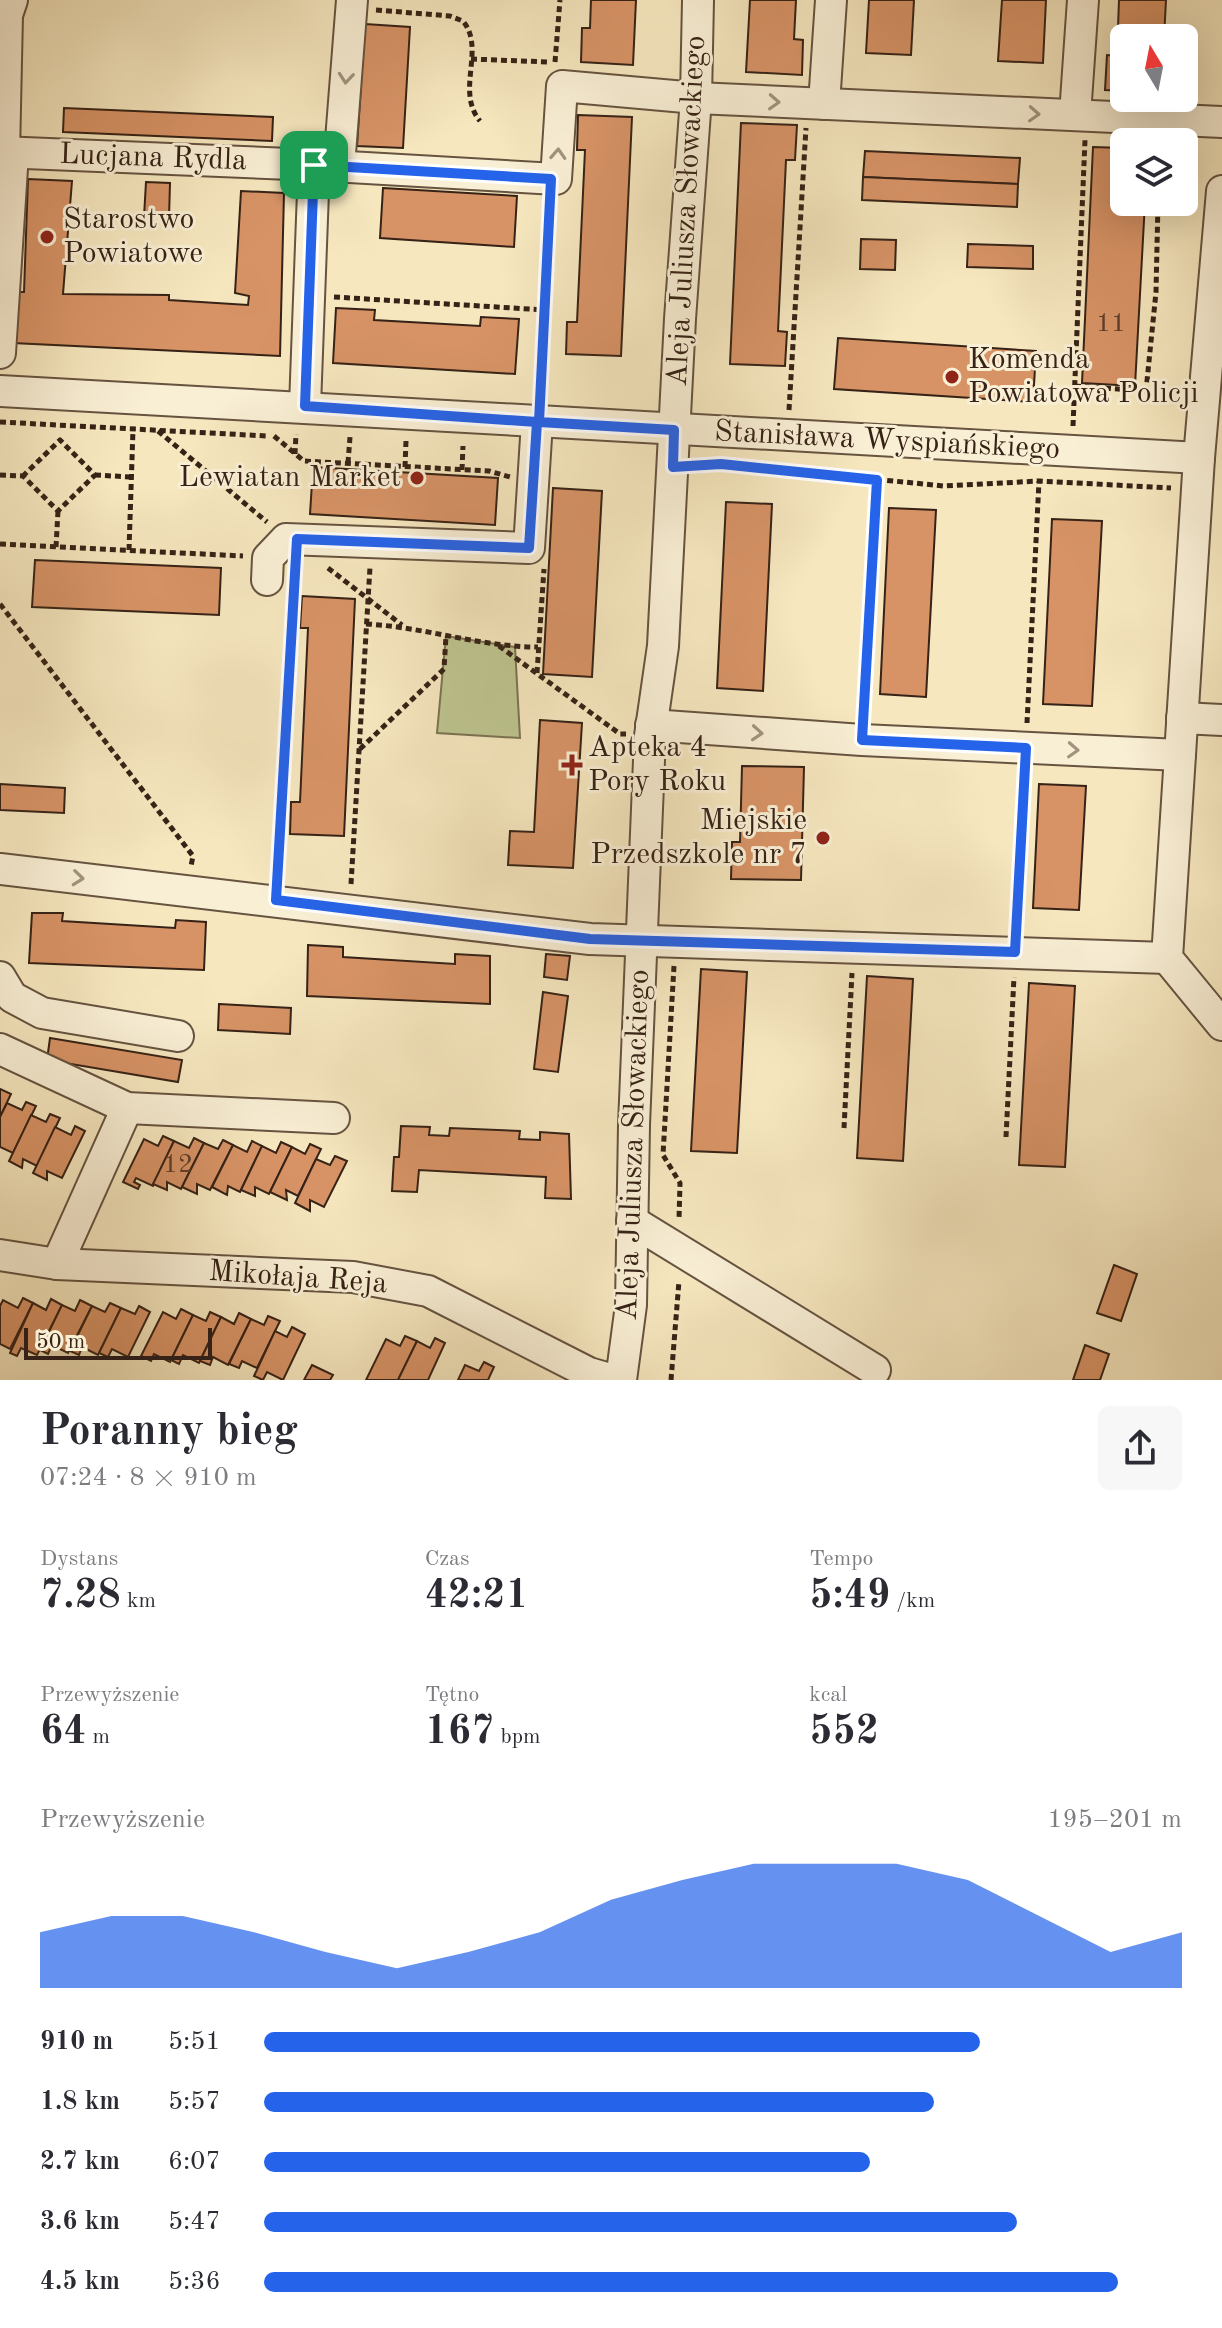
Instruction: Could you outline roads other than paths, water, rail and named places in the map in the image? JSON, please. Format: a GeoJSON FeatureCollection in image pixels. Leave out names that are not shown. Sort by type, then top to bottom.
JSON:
{"type":"FeatureCollection","features":[{"type":"Feature","properties":{"kind":"street"},"geometry":{"type":"LineString","coordinates":[[0,353],[7,15],[12,0]]}},
{"type":"Feature","properties":{"kind":"street","name":"Aleja Juliusza Słowackiego"},"geometry":{"type":"LineString","coordinates":[[621,1380],[631,1305],[651,731],[663,646],[696,98],[698,0]]}},
{"type":"Feature","properties":{"kind":"street"},"geometry":{"type":"LineString","coordinates":[[816,104],[831,0]]}},
{"type":"Feature","properties":{"kind":"street"},"geometry":{"type":"LineString","coordinates":[[1080,116],[1083,0]]}},
{"type":"Feature","properties":{"kind":"street"},"geometry":{"type":"LineString","coordinates":[[300,420],[326,165],[352,4]]}},
{"type":"Feature","properties":{"kind":"street","name":"Lucjana Rydla"},"geometry":{"type":"LineString","coordinates":[[6,153],[326,165],[556,179],[558,74],[696,98]]}},
{"type":"Feature","properties":{"kind":"street"},"geometry":{"type":"LineString","coordinates":[[696,98],[1222,122]]}},
{"type":"Feature","properties":{"kind":"street"},"geometry":{"type":"LineString","coordinates":[[1222,191],[1199,458],[1167,958],[1222,1025]]}},
{"type":"Feature","properties":{"kind":"street","name":"Stanisława Wyspiańskiego"},"geometry":{"type":"LineString","coordinates":[[0,391],[300,420],[538,422],[1199,458]]}},
{"type":"Feature","properties":{"kind":"street"},"geometry":{"type":"LineString","coordinates":[[283,552],[371,542],[529,548],[538,422]]}},
{"type":"Feature","properties":{"kind":"street"},"geometry":{"type":"LineString","coordinates":[[1182,718],[1222,720]]}},
{"type":"Feature","properties":{"kind":"street"},"geometry":{"type":"LineString","coordinates":[[651,731],[1180,755]]}},
{"type":"Feature","properties":{"kind":"street"},"geometry":{"type":"LineString","coordinates":[[0,869],[590,939],[1167,958]]}},
{"type":"Feature","properties":{"kind":"street"},"geometry":{"type":"LineString","coordinates":[[0,977],[12,997],[42,1013],[178,1036]]}},
{"type":"Feature","properties":{"kind":"street"},"geometry":{"type":"LineString","coordinates":[[0,1049],[127,1108],[334,1118]]}},
{"type":"Feature","properties":{"kind":"street"},"geometry":{"type":"LineString","coordinates":[[57,1264],[127,1108]]}},
{"type":"Feature","properties":{"kind":"street"},"geometry":{"type":"LineString","coordinates":[[632,1221],[875,1370]]}},
{"type":"Feature","properties":{"kind":"street","name":"Mikołaja Reja"},"geometry":{"type":"LineString","coordinates":[[0,1255],[57,1264],[353,1277],[428,1291],[589,1373],[613,1380]]}},
{"type":"Feature","properties":{"kind":"place","name":"Starostwo Powiatowe"},"geometry":{"type":"Point","coordinates":[47,237]}},
{"type":"Feature","properties":{"kind":"place","name":"Komenda Powiatowa Policji"},"geometry":{"type":"Point","coordinates":[952,377]}},
{"type":"Feature","properties":{"kind":"place","name":"Lewiatan Market"},"geometry":{"type":"Point","coordinates":[417,478]}},
{"type":"Feature","properties":{"kind":"place","name":"Apteka 4 Pory Roku"},"geometry":{"type":"Point","coordinates":[572,765]}},
{"type":"Feature","properties":{"kind":"place","name":"Miejskie Przedszkole nr 7"},"geometry":{"type":"Point","coordinates":[823,838]}}]}
